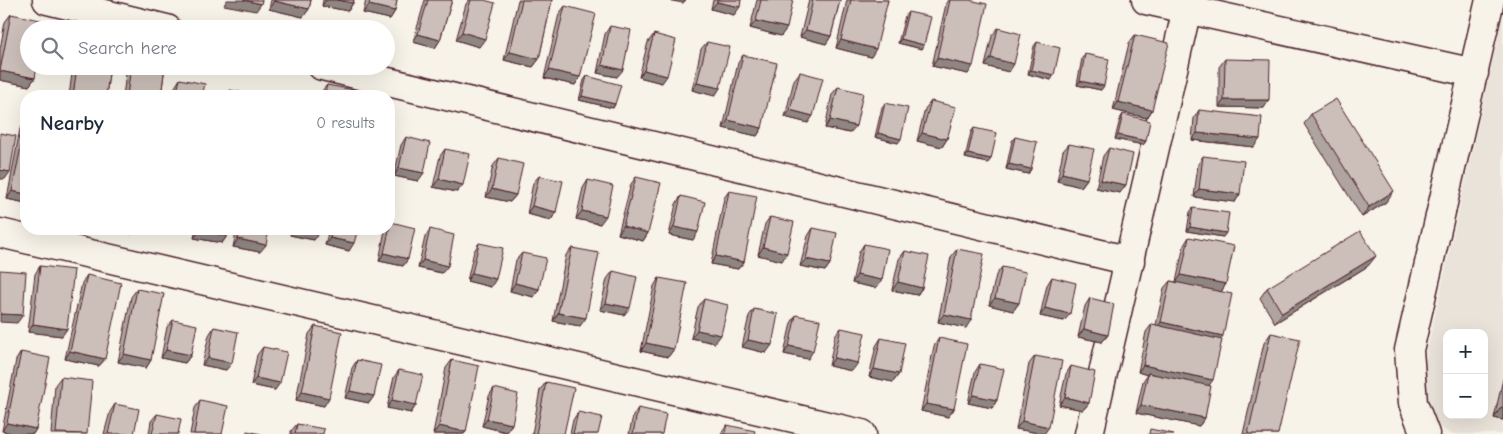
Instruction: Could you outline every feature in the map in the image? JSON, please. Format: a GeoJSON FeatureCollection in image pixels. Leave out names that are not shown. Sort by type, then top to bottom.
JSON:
{"type":"FeatureCollection","features":[{"type":"Feature","properties":{"kind":"street"},"geometry":{"type":"LineString","coordinates":[[47,0],[130,20]]}},
{"type":"Feature","properties":{"kind":"street"},"geometry":{"type":"LineString","coordinates":[[1146,0],[1188,5],[1474,73]]}},
{"type":"Feature","properties":{"kind":"street"},"geometry":{"type":"LineString","coordinates":[[1425,434],[1413,403],[1409,350],[1490,0]]}},
{"type":"Feature","properties":{"kind":"street"},"geometry":{"type":"LineString","coordinates":[[1089,434],[1188,5]]}},
{"type":"Feature","properties":{"kind":"street"},"geometry":{"type":"LineString","coordinates":[[359,75],[1130,261]]}},
{"type":"Feature","properties":{"kind":"street"},"geometry":{"type":"LineString","coordinates":[[0,233],[849,432]]}},
{"type":"Feature","properties":{"kind":"shaded area"},"geometry":{"type":"Polygon","coordinates":[[[1503,15],[1503,434],[1450,434],[1437,425],[1423,382],[1427,350],[1503,15]]]}},
{"type":"Feature","properties":{"kind":"building"},"geometry":{"type":"Polygon","coordinates":[[[244,0],[262,0],[261,4],[244,0]]]}},
{"type":"Feature","properties":{"kind":"building"},"geometry":{"type":"Polygon","coordinates":[[[274,0],[311,0],[309,9],[274,0]]]}},
{"type":"Feature","properties":{"kind":"building"},"geometry":{"type":"Polygon","coordinates":[[[337,0],[354,0],[353,3],[337,0]]]}},
{"type":"Feature","properties":{"kind":"building"},"geometry":{"type":"Polygon","coordinates":[[[370,0],[397,0],[395,11],[369,5],[370,0]]]}},
{"type":"Feature","properties":{"kind":"building"},"geometry":{"type":"Polygon","coordinates":[[[428,0],[452,0],[440,40],[418,34],[428,0]]]}},
{"type":"Feature","properties":{"kind":"building"},"geometry":{"type":"Polygon","coordinates":[[[471,0],[484,0],[495,3],[485,39],[462,32],[471,0]]]}},
{"type":"Feature","properties":{"kind":"building"},"geometry":{"type":"Polygon","coordinates":[[[522,0],[552,0],[539,59],[510,52],[522,0]]]}},
{"type":"Feature","properties":{"kind":"building"},"geometry":{"type":"Polygon","coordinates":[[[717,0],[741,0],[740,7],[717,2],[717,0]]]}},
{"type":"Feature","properties":{"kind":"building"},"geometry":{"type":"Polygon","coordinates":[[[761,0],[793,0],[787,28],[756,21],[761,0]]]}},
{"type":"Feature","properties":{"kind":"building"},"geometry":{"type":"Polygon","coordinates":[[[813,0],[840,0],[831,36],[806,30],[813,0]]]}},
{"type":"Feature","properties":{"kind":"building"},"geometry":{"type":"Polygon","coordinates":[[[851,0],[888,0],[876,49],[841,40],[851,0]]]}},
{"type":"Feature","properties":{"kind":"building"},"geometry":{"type":"Polygon","coordinates":[[[950,0],[969,0],[987,4],[973,66],[937,58],[950,0]]]}},
{"type":"Feature","properties":{"kind":"building"},"geometry":{"type":"Polygon","coordinates":[[[565,6],[596,14],[580,77],[549,70],[565,6]]]}},
{"type":"Feature","properties":{"kind":"building"},"geometry":{"type":"Polygon","coordinates":[[[908,12],[931,17],[924,45],[901,39],[908,12]]]}},
{"type":"Feature","properties":{"kind":"building"},"geometry":{"type":"Polygon","coordinates":[[[11,14],[40,20],[20,20],[20,75],[0,71],[11,14]]]}},
{"type":"Feature","properties":{"kind":"building"},"geometry":{"type":"Polygon","coordinates":[[[610,26],[631,30],[623,70],[602,65],[610,26]]]}},
{"type":"Feature","properties":{"kind":"building"},"geometry":{"type":"Polygon","coordinates":[[[998,28],[1021,34],[1014,64],[991,58],[998,28]]]}},
{"type":"Feature","properties":{"kind":"building"},"geometry":{"type":"Polygon","coordinates":[[[654,34],[676,40],[667,76],[644,70],[654,34]]]}},
{"type":"Feature","properties":{"kind":"building"},"geometry":{"type":"Polygon","coordinates":[[[1135,35],[1169,43],[1152,110],[1118,102],[1135,35]]]}},
{"type":"Feature","properties":{"kind":"building"},"geometry":{"type":"Polygon","coordinates":[[[707,42],[730,47],[720,88],[697,83],[707,42]]]}},
{"type":"Feature","properties":{"kind":"building"},"geometry":{"type":"Polygon","coordinates":[[[1037,42],[1060,48],[1054,75],[1031,70],[1037,42]]]}},
{"type":"Feature","properties":{"kind":"building"},"geometry":{"type":"Polygon","coordinates":[[[1085,54],[1109,59],[1104,86],[1080,81],[1085,54]]]}},
{"type":"Feature","properties":{"kind":"building"},"geometry":{"type":"Polygon","coordinates":[[[743,55],[777,63],[762,128],[728,120],[743,55]]]}},
{"type":"Feature","properties":{"kind":"building"},"geometry":{"type":"Polygon","coordinates":[[[1225,59],[1270,60],[1269,100],[1224,100],[1225,59]]]}},
{"type":"Feature","properties":{"kind":"building"},"geometry":{"type":"Polygon","coordinates":[[[800,72],[823,78],[813,116],[790,110],[800,72]]]}},
{"type":"Feature","properties":{"kind":"building"},"geometry":{"type":"Polygon","coordinates":[[[20,75],[36,75],[35,78],[20,75]]]}},
{"type":"Feature","properties":{"kind":"building"},"geometry":{"type":"Polygon","coordinates":[[[76,75],[109,75],[107,90],[74,90],[76,75]]]}},
{"type":"Feature","properties":{"kind":"building"},"geometry":{"type":"Polygon","coordinates":[[[130,75],[164,75],[162,90],[128,90],[130,75]]]}},
{"type":"Feature","properties":{"kind":"building"},"geometry":{"type":"Polygon","coordinates":[[[587,76],[621,85],[615,104],[582,96],[587,76]]]}},
{"type":"Feature","properties":{"kind":"building"},"geometry":{"type":"Polygon","coordinates":[[[180,79],[205,84],[204,90],[177,90],[180,79]]]}},
{"type":"Feature","properties":{"kind":"building"},"geometry":{"type":"Polygon","coordinates":[[[327,85],[354,90],[326,90],[327,85]]]}},
{"type":"Feature","properties":{"kind":"building"},"geometry":{"type":"Polygon","coordinates":[[[838,87],[863,93],[856,126],[830,120],[838,87]]]}},
{"type":"Feature","properties":{"kind":"building"},"geometry":{"type":"Polygon","coordinates":[[[1336,99],[1394,191],[1369,207],[1311,114],[1336,99]]]}},
{"type":"Feature","properties":{"kind":"building"},"geometry":{"type":"Polygon","coordinates":[[[931,101],[956,107],[947,139],[922,133],[931,101]]]}},
{"type":"Feature","properties":{"kind":"building"},"geometry":{"type":"Polygon","coordinates":[[[885,103],[908,108],[901,139],[878,133],[885,103]]]}},
{"type":"Feature","properties":{"kind":"building"},"geometry":{"type":"Polygon","coordinates":[[[1199,110],[1262,117],[1260,139],[1197,133],[1199,110]]]}},
{"type":"Feature","properties":{"kind":"building"},"geometry":{"type":"Polygon","coordinates":[[[1123,114],[1150,121],[1146,141],[1118,135],[1123,114]]]}},
{"type":"Feature","properties":{"kind":"building"},"geometry":{"type":"Polygon","coordinates":[[[974,128],[997,133],[991,159],[968,154],[974,128]]]}},
{"type":"Feature","properties":{"kind":"building"},"geometry":{"type":"Polygon","coordinates":[[[0,133],[16,136],[10,172],[0,170],[0,133]]]}},
{"type":"Feature","properties":{"kind":"building"},"geometry":{"type":"Polygon","coordinates":[[[406,137],[430,143],[424,173],[399,168],[406,137]]]}},
{"type":"Feature","properties":{"kind":"building"},"geometry":{"type":"Polygon","coordinates":[[[1015,137],[1037,142],[1031,169],[1009,164],[1015,137]]]}},
{"type":"Feature","properties":{"kind":"building"},"geometry":{"type":"Polygon","coordinates":[[[1069,144],[1094,149],[1087,179],[1062,173],[1069,144]]]}},
{"type":"Feature","properties":{"kind":"building"},"geometry":{"type":"Polygon","coordinates":[[[1109,148],[1133,154],[1126,185],[1101,180],[1109,148]]]}},
{"type":"Feature","properties":{"kind":"building"},"geometry":{"type":"Polygon","coordinates":[[[445,149],[470,154],[463,185],[439,179],[445,149]]]}},
{"type":"Feature","properties":{"kind":"building"},"geometry":{"type":"Polygon","coordinates":[[[20,152],[20,193],[12,191],[20,152]]]}},
{"type":"Feature","properties":{"kind":"building"},"geometry":{"type":"Polygon","coordinates":[[[1203,156],[1244,161],[1240,194],[1199,189],[1203,156]]]}},
{"type":"Feature","properties":{"kind":"building"},"geometry":{"type":"Polygon","coordinates":[[[499,158],[523,164],[516,195],[492,189],[499,158]]]}},
{"type":"Feature","properties":{"kind":"building"},"geometry":{"type":"Polygon","coordinates":[[[539,176],[563,181],[556,212],[532,206],[539,176]]]}},
{"type":"Feature","properties":{"kind":"building"},"geometry":{"type":"Polygon","coordinates":[[[636,177],[661,183],[648,233],[623,226],[636,177]]]}},
{"type":"Feature","properties":{"kind":"building"},"geometry":{"type":"Polygon","coordinates":[[[588,180],[613,186],[606,216],[582,211],[588,180]]]}},
{"type":"Feature","properties":{"kind":"building"},"geometry":{"type":"Polygon","coordinates":[[[729,191],[757,196],[744,262],[716,256],[729,191]]]}},
{"type":"Feature","properties":{"kind":"building"},"geometry":{"type":"Polygon","coordinates":[[[681,196],[705,202],[698,232],[674,227],[681,196]]]}},
{"type":"Feature","properties":{"kind":"building"},"geometry":{"type":"Polygon","coordinates":[[[1193,208],[1229,213],[1226,233],[1190,227],[1193,208]]]}},
{"type":"Feature","properties":{"kind":"building"},"geometry":{"type":"Polygon","coordinates":[[[770,217],[794,222],[787,253],[763,247],[770,217]]]}},
{"type":"Feature","properties":{"kind":"building"},"geometry":{"type":"Polygon","coordinates":[[[395,223],[415,228],[408,259],[384,253],[388,235],[395,235],[395,223]]]}},
{"type":"Feature","properties":{"kind":"building"},"geometry":{"type":"Polygon","coordinates":[[[813,228],[837,233],[830,264],[806,259],[813,228]]]}},
{"type":"Feature","properties":{"kind":"building"},"geometry":{"type":"Polygon","coordinates":[[[430,229],[454,235],[448,266],[423,260],[430,229]]]}},
{"type":"Feature","properties":{"kind":"building"},"geometry":{"type":"Polygon","coordinates":[[[1360,231],[1376,256],[1282,313],[1267,288],[1360,231]]]}},
{"type":"Feature","properties":{"kind":"building"},"geometry":{"type":"Polygon","coordinates":[[[239,235],[268,235],[266,245],[238,239],[239,235]]]}},
{"type":"Feature","properties":{"kind":"building"},"geometry":{"type":"Polygon","coordinates":[[[331,235],[356,235],[354,243],[330,238],[331,235]]]}},
{"type":"Feature","properties":{"kind":"building"},"geometry":{"type":"Polygon","coordinates":[[[1189,237],[1234,246],[1226,284],[1181,275],[1189,237]]]}},
{"type":"Feature","properties":{"kind":"building"},"geometry":{"type":"Polygon","coordinates":[[[479,243],[503,248],[496,279],[472,273],[479,243]]]}},
{"type":"Feature","properties":{"kind":"building"},"geometry":{"type":"Polygon","coordinates":[[[864,244],[888,249],[882,280],[857,275],[864,244]]]}},
{"type":"Feature","properties":{"kind":"building"},"geometry":{"type":"Polygon","coordinates":[[[572,248],[599,253],[586,318],[558,313],[572,248]]]}},
{"type":"Feature","properties":{"kind":"building"},"geometry":{"type":"Polygon","coordinates":[[[957,249],[984,254],[971,320],[944,314],[957,249]]]}},
{"type":"Feature","properties":{"kind":"building"},"geometry":{"type":"Polygon","coordinates":[[[905,251],[929,256],[922,288],[898,282],[905,251]]]}},
{"type":"Feature","properties":{"kind":"building"},"geometry":{"type":"Polygon","coordinates":[[[522,253],[546,258],[539,289],[515,283],[522,253]]]}},
{"type":"Feature","properties":{"kind":"building"},"geometry":{"type":"Polygon","coordinates":[[[40,266],[74,270],[67,329],[33,324],[40,266]]]}},
{"type":"Feature","properties":{"kind":"building"},"geometry":{"type":"Polygon","coordinates":[[[1002,267],[1026,272],[1019,303],[995,298],[1002,267]]]}},
{"type":"Feature","properties":{"kind":"building"},"geometry":{"type":"Polygon","coordinates":[[[0,270],[26,272],[23,315],[0,314],[0,270]]]}},
{"type":"Feature","properties":{"kind":"building"},"geometry":{"type":"Polygon","coordinates":[[[613,271],[637,277],[630,308],[606,303],[613,271]]]}},
{"type":"Feature","properties":{"kind":"building"},"geometry":{"type":"Polygon","coordinates":[[[87,275],[121,283],[105,359],[70,351],[87,275]]]}},
{"type":"Feature","properties":{"kind":"building"},"geometry":{"type":"Polygon","coordinates":[[[1052,277],[1076,283],[1070,314],[1045,308],[1052,277]]]}},
{"type":"Feature","properties":{"kind":"building"},"geometry":{"type":"Polygon","coordinates":[[[659,278],[687,283],[674,349],[646,343],[659,278]]]}},
{"type":"Feature","properties":{"kind":"building"},"geometry":{"type":"Polygon","coordinates":[[[1170,281],[1232,294],[1223,336],[1161,322],[1170,281]]]}},
{"type":"Feature","properties":{"kind":"building"},"geometry":{"type":"Polygon","coordinates":[[[137,289],[164,294],[151,360],[124,354],[137,289]]]}},
{"type":"Feature","properties":{"kind":"building"},"geometry":{"type":"Polygon","coordinates":[[[1090,298],[1114,304],[1108,335],[1084,329],[1090,298]]]}},
{"type":"Feature","properties":{"kind":"building"},"geometry":{"type":"Polygon","coordinates":[[[704,299],[728,305],[721,335],[697,330],[704,299]]]}},
{"type":"Feature","properties":{"kind":"building"},"geometry":{"type":"Polygon","coordinates":[[[754,309],[778,314],[772,345],[748,340],[754,309]]]}},
{"type":"Feature","properties":{"kind":"building"},"geometry":{"type":"Polygon","coordinates":[[[796,315],[820,320],[813,351],[789,346],[796,315]]]}},
{"type":"Feature","properties":{"kind":"building"},"geometry":{"type":"Polygon","coordinates":[[[173,320],[197,325],[191,355],[166,350],[173,320]]]}},
{"type":"Feature","properties":{"kind":"building"},"geometry":{"type":"Polygon","coordinates":[[[1152,324],[1222,340],[1213,380],[1143,365],[1152,324]]]}},
{"type":"Feature","properties":{"kind":"building"},"geometry":{"type":"Polygon","coordinates":[[[315,326],[342,332],[329,398],[302,392],[315,326]]]}},
{"type":"Feature","properties":{"kind":"building"},"geometry":{"type":"Polygon","coordinates":[[[214,327],[238,332],[232,363],[208,358],[214,327]]]}},
{"type":"Feature","properties":{"kind":"building"},"geometry":{"type":"Polygon","coordinates":[[[841,328],[865,333],[858,363],[834,358],[841,328]]]}},
{"type":"Feature","properties":{"kind":"building"},"geometry":{"type":"Polygon","coordinates":[[[1271,333],[1300,339],[1278,434],[1248,434],[1271,333]]]}},
{"type":"Feature","properties":{"kind":"building"},"geometry":{"type":"Polygon","coordinates":[[[881,338],[905,343],[899,374],[874,369],[881,338]]]}},
{"type":"Feature","properties":{"kind":"building"},"geometry":{"type":"Polygon","coordinates":[[[939,338],[967,344],[954,409],[926,404],[939,338]]]}},
{"type":"Feature","properties":{"kind":"building"},"geometry":{"type":"Polygon","coordinates":[[[263,347],[287,352],[280,383],[256,378],[263,347]]]}},
{"type":"Feature","properties":{"kind":"building"},"geometry":{"type":"Polygon","coordinates":[[[21,352],[50,358],[36,429],[7,423],[21,352]]]}},
{"type":"Feature","properties":{"kind":"building"},"geometry":{"type":"Polygon","coordinates":[[[1035,356],[1062,361],[1049,427],[1022,421],[1035,356]]]}},
{"type":"Feature","properties":{"kind":"building"},"geometry":{"type":"Polygon","coordinates":[[[357,360],[381,365],[374,396],[350,391],[357,360]]]}},
{"type":"Feature","properties":{"kind":"building"},"geometry":{"type":"Polygon","coordinates":[[[452,360],[479,366],[466,432],[439,426],[452,360]]]}},
{"type":"Feature","properties":{"kind":"building"},"geometry":{"type":"Polygon","coordinates":[[[980,364],[1004,369],[997,400],[973,395],[980,364]]]}},
{"type":"Feature","properties":{"kind":"building"},"geometry":{"type":"Polygon","coordinates":[[[1071,366],[1095,372],[1089,403],[1065,397],[1071,366]]]}},
{"type":"Feature","properties":{"kind":"building"},"geometry":{"type":"Polygon","coordinates":[[[399,370],[423,375],[416,405],[392,400],[399,370]]]}},
{"type":"Feature","properties":{"kind":"building"},"geometry":{"type":"Polygon","coordinates":[[[1148,373],[1211,386],[1205,418],[1141,405],[1148,373]]]}},
{"type":"Feature","properties":{"kind":"building"},"geometry":{"type":"Polygon","coordinates":[[[61,377],[92,381],[87,434],[56,433],[61,377]]]}},
{"type":"Feature","properties":{"kind":"building"},"geometry":{"type":"Polygon","coordinates":[[[546,382],[574,388],[564,434],[536,434],[546,382]]]}},
{"type":"Feature","properties":{"kind":"building"},"geometry":{"type":"Polygon","coordinates":[[[494,388],[518,394],[512,424],[487,419],[494,388]]]}},
{"type":"Feature","properties":{"kind":"building"},"geometry":{"type":"Polygon","coordinates":[[[200,400],[228,406],[222,434],[194,434],[200,400]]]}},
{"type":"Feature","properties":{"kind":"building"},"geometry":{"type":"Polygon","coordinates":[[[115,404],[139,409],[134,434],[108,434],[115,404]]]}},
{"type":"Feature","properties":{"kind":"building"},"geometry":{"type":"Polygon","coordinates":[[[638,408],[666,414],[662,434],[633,434],[638,408]]]}},
{"type":"Feature","properties":{"kind":"building"},"geometry":{"type":"Polygon","coordinates":[[[578,412],[602,417],[598,434],[573,434],[578,412]]]}},
{"type":"Feature","properties":{"kind":"building"},"geometry":{"type":"Polygon","coordinates":[[[157,414],[181,419],[178,434],[152,434],[157,414]]]}},
{"type":"Feature","properties":{"kind":"building"},"geometry":{"type":"Polygon","coordinates":[[[297,424],[324,429],[323,434],[295,434],[297,424]]]}},
{"type":"Feature","properties":{"kind":"building"},"geometry":{"type":"Polygon","coordinates":[[[727,425],[755,431],[754,434],[725,434],[727,425]]]}},
{"type":"Feature","properties":{"kind":"building"},"geometry":{"type":"Polygon","coordinates":[[[1150,429],[1174,434],[1149,434],[1150,429]]]}},
{"type":"Feature","properties":{"kind":"building"},"geometry":{"type":"Polygon","coordinates":[[[247,431],[261,434],[246,434],[247,431]]]}}]}
